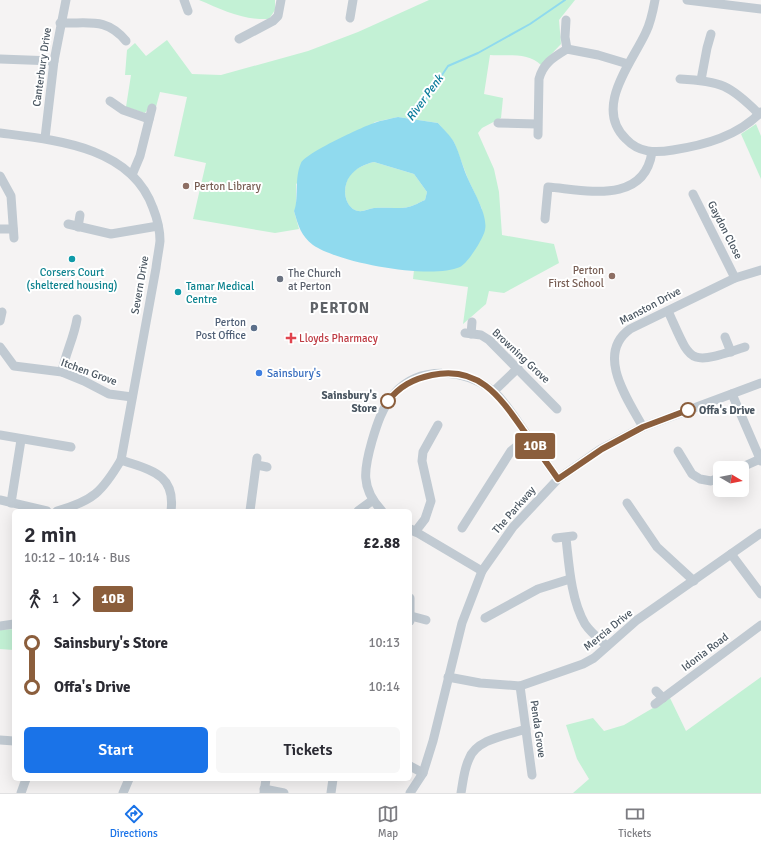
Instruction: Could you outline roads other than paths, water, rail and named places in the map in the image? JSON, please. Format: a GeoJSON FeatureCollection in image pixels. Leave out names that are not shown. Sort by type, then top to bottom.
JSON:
{"type":"FeatureCollection","features":[{"type":"Feature","properties":{"kind":"street","name":"Canterbury Drive"},"geometry":{"type":"LineString","coordinates":[[45,138],[54,62],[60,23],[66,0]]}},
{"type":"Feature","properties":{"kind":"street"},"geometry":{"type":"LineString","coordinates":[[184,0],[188,11]]}},
{"type":"Feature","properties":{"kind":"street"},"geometry":{"type":"LineString","coordinates":[[239,39],[273,21],[278,16],[281,0]]}},
{"type":"Feature","properties":{"kind":"street"},"geometry":{"type":"LineString","coordinates":[[350,18],[353,0]]}},
{"type":"Feature","properties":{"kind":"street"},"geometry":{"type":"LineString","coordinates":[[655,0],[647,32],[620,78],[615,98],[613,108],[616,126],[622,135],[633,146],[639,149],[660,153],[714,141],[742,127],[760,113],[732,89],[701,80],[680,79]]}},
{"type":"Feature","properties":{"kind":"street"},"geometry":{"type":"LineString","coordinates":[[688,0],[761,9]]}},
{"type":"Feature","properties":{"kind":"street"},"geometry":{"type":"LineString","coordinates":[[566,20],[565,37],[567,50]]}},
{"type":"Feature","properties":{"kind":"street"},"geometry":{"type":"LineString","coordinates":[[60,23],[106,24],[112,27],[126,41]]}},
{"type":"Feature","properties":{"kind":"street"},"geometry":{"type":"LineString","coordinates":[[701,80],[711,34]]}},
{"type":"Feature","properties":{"kind":"street"},"geometry":{"type":"LineString","coordinates":[[538,135],[537,124],[541,72],[551,59],[567,50],[598,55],[628,64]]}},
{"type":"Feature","properties":{"kind":"street"},"geometry":{"type":"LineString","coordinates":[[0,58],[54,62]]}},
{"type":"Feature","properties":{"kind":"street"},"geometry":{"type":"LineString","coordinates":[[110,102],[123,110],[149,119]]}},
{"type":"Feature","properties":{"kind":"street"},"geometry":{"type":"LineString","coordinates":[[132,175],[140,156],[152,108]]}},
{"type":"Feature","properties":{"kind":"street"},"geometry":{"type":"LineString","coordinates":[[498,123],[537,124]]}},
{"type":"Feature","properties":{"kind":"street","name":"Severn Drive"},"geometry":{"type":"LineString","coordinates":[[0,135],[45,138],[93,151],[117,163],[132,175],[151,202],[158,226],[159,247],[121,460],[111,476],[95,495],[80,504],[64,509]]}},
{"type":"Feature","properties":{"kind":"street"},"geometry":{"type":"LineString","coordinates":[[545,219],[548,187],[602,191],[618,190],[631,185],[645,174],[649,166],[652,152]]}},
{"type":"Feature","properties":{"kind":"street"},"geometry":{"type":"LineString","coordinates":[[0,176],[11,196],[13,234],[0,229]]}},
{"type":"Feature","properties":{"kind":"street","name":"Gaydon Close"},"geometry":{"type":"LineString","coordinates":[[693,194],[735,278]]}},
{"type":"Feature","properties":{"kind":"street"},"geometry":{"type":"LineString","coordinates":[[78,227],[80,215]]}},
{"type":"Feature","properties":{"kind":"street"},"geometry":{"type":"LineString","coordinates":[[68,224],[110,234],[158,226]]}},
{"type":"Feature","properties":{"kind":"street","name":"Manston Drive"},"geometry":{"type":"LineString","coordinates":[[643,427],[624,392],[614,364],[616,346],[621,336],[630,329],[735,278],[761,270]]}},
{"type":"Feature","properties":{"kind":"street"},"geometry":{"type":"LineString","coordinates":[[668,311],[687,351],[692,357],[709,359],[746,347]]}},
{"type":"Feature","properties":{"kind":"street"},"geometry":{"type":"LineString","coordinates":[[62,372],[75,332],[77,319]]}},
{"type":"Feature","properties":{"kind":"street","name":"Browning Grove"},"geometry":{"type":"LineString","coordinates":[[472,322],[468,333],[481,335],[489,340],[555,403]]}},
{"type":"Feature","properties":{"kind":"street"},"geometry":{"type":"LineString","coordinates":[[725,337],[731,352]]}},
{"type":"Feature","properties":{"kind":"street","name":"Itchen Grove"},"geometry":{"type":"LineString","coordinates":[[0,346],[14,366],[62,372],[84,380],[109,394],[132,397]]}},
{"type":"Feature","properties":{"kind":"street"},"geometry":{"type":"LineString","coordinates":[[494,391],[518,368]]}},
{"type":"Feature","properties":{"kind":"street"},"geometry":{"type":"LineString","coordinates":[[380,509],[367,491],[366,480],[370,448],[378,420],[384,408],[395,393],[406,383],[421,377],[444,373],[472,378],[494,391],[558,479]]}},
{"type":"Feature","properties":{"kind":"street","name":"The Parkway"},"geometry":{"type":"LineString","coordinates":[[410,793],[423,772],[433,741],[462,623],[482,571],[513,526],[558,479],[602,449],[643,427],[761,383]]}},
{"type":"Feature","properties":{"kind":"street"},"geometry":{"type":"LineString","coordinates":[[732,394],[760,460],[749,464]]}},
{"type":"Feature","properties":{"kind":"street"},"geometry":{"type":"LineString","coordinates":[[438,425],[423,452],[422,461],[431,501],[425,519],[413,530],[482,571]]}},
{"type":"Feature","properties":{"kind":"street"},"geometry":{"type":"LineString","coordinates":[[0,435],[21,440],[71,447]]}},
{"type":"Feature","properties":{"kind":"street"},"geometry":{"type":"LineString","coordinates":[[462,528],[511,451],[528,437]]}},
{"type":"Feature","properties":{"kind":"street"},"geometry":{"type":"LineString","coordinates":[[11,503],[21,440]]}},
{"type":"Feature","properties":{"kind":"street"},"geometry":{"type":"LineString","coordinates":[[678,450],[692,474],[711,481],[713,480]]}},
{"type":"Feature","properties":{"kind":"street"},"geometry":{"type":"LineString","coordinates":[[121,460],[154,471],[164,478],[172,496],[171,509]]}},
{"type":"Feature","properties":{"kind":"street"},"geometry":{"type":"LineString","coordinates":[[250,509],[257,462],[267,467]]}},
{"type":"Feature","properties":{"kind":"street"},"geometry":{"type":"LineString","coordinates":[[0,500],[37,509]]}},
{"type":"Feature","properties":{"kind":"street"},"geometry":{"type":"LineString","coordinates":[[361,509],[373,500]]}},
{"type":"Feature","properties":{"kind":"street"},"geometry":{"type":"LineString","coordinates":[[627,503],[657,547],[694,581]]}},
{"type":"Feature","properties":{"kind":"street","name":"Mercia Drive"},"geometry":{"type":"LineString","coordinates":[[448,677],[480,683],[520,686],[583,664],[594,658],[637,620],[761,533]]}},
{"type":"Feature","properties":{"kind":"street"},"geometry":{"type":"LineString","coordinates":[[556,538],[569,537],[570,579],[585,624],[606,646]]}},
{"type":"Feature","properties":{"kind":"street"},"geometry":{"type":"LineString","coordinates":[[731,554],[761,594]]}},
{"type":"Feature","properties":{"kind":"street"},"geometry":{"type":"LineString","coordinates":[[485,618],[497,617],[538,589],[570,579]]}},
{"type":"Feature","properties":{"kind":"street"},"geometry":{"type":"LineString","coordinates":[[412,618],[426,620]]}},
{"type":"Feature","properties":{"kind":"street"},"geometry":{"type":"LineString","coordinates":[[0,626],[12,624]]}},
{"type":"Feature","properties":{"kind":"street","name":"Idonia Road"},"geometry":{"type":"LineString","coordinates":[[655,704],[761,625]]}},
{"type":"Feature","properties":{"kind":"street","name":"Penda Grove"},"geometry":{"type":"LineString","coordinates":[[520,686],[532,775]]}},
{"type":"Feature","properties":{"kind":"street"},"geometry":{"type":"LineString","coordinates":[[656,690],[663,698]]}},
{"type":"Feature","properties":{"kind":"street"},"geometry":{"type":"LineString","coordinates":[[461,793],[468,760],[472,752],[486,742],[526,728]]}},
{"type":"Feature","properties":{"kind":"street"},"geometry":{"type":"LineString","coordinates":[[0,734],[0,740],[12,741]]}},
{"type":"Feature","properties":{"kind":"street"},"geometry":{"type":"LineString","coordinates":[[412,767],[423,772]]}},
{"type":"Feature","properties":{"kind":"street"},"geometry":{"type":"LineString","coordinates":[[21,793],[25,781]]}},
{"type":"Feature","properties":{"kind":"street"},"geometry":{"type":"LineString","coordinates":[[123,793],[128,781]]}},
{"type":"Feature","properties":{"kind":"street"},"geometry":{"type":"LineString","coordinates":[[266,781],[264,791],[284,793]]}},
{"type":"Feature","properties":{"kind":"street"},"geometry":{"type":"LineString","coordinates":[[331,793],[333,781]]}},
{"type":"Feature","properties":{"kind":"water"},"geometry":{"type":"Polygon","coordinates":[[[398,117],[438,123],[451,137],[483,212],[485,218],[484,234],[471,256],[460,267],[446,271],[428,272],[385,268],[343,258],[326,252],[313,245],[303,234],[299,226],[294,211],[298,175],[301,163],[313,153],[347,135],[374,123],[398,117]],[[374,162],[364,165],[350,176],[346,184],[345,193],[347,202],[353,209],[359,211],[374,208],[405,208],[415,205],[425,200],[427,192],[414,174],[374,162]]]}},
{"type":"Feature","properties":{"kind":"waterway","name":"River Penk"},"geometry":{"type":"LineString","coordinates":[[412,120],[448,66],[478,53],[530,24],[565,0]]}},
{"type":"Feature","properties":{"kind":"place","name":"Perton Library"},"geometry":{"type":"Point","coordinates":[186,186]}},
{"type":"Feature","properties":{"kind":"place","name":"Corsers Court (sheltered housing)"},"geometry":{"type":"Point","coordinates":[72,259]}},
{"type":"Feature","properties":{"kind":"place","name":"Perton First School"},"geometry":{"type":"Point","coordinates":[612,276]}},
{"type":"Feature","properties":{"kind":"place","name":"The Church at Perton"},"geometry":{"type":"Point","coordinates":[280,279]}},
{"type":"Feature","properties":{"kind":"place","name":"Tamar Medical Centre"},"geometry":{"type":"Point","coordinates":[178,292]}},
{"type":"Feature","properties":{"kind":"place","name":"Perton Post Office"},"geometry":{"type":"Point","coordinates":[254,328]}},
{"type":"Feature","properties":{"kind":"place","name":"Lloyds Pharmacy"},"geometry":{"type":"Point","coordinates":[291,338]}},
{"type":"Feature","properties":{"kind":"place","name":"Sainsbury's"},"geometry":{"type":"Point","coordinates":[259,373]}},
{"type":"Feature","properties":{"kind":"place","name":"Sainsbury's Store"},"geometry":{"type":"Point","coordinates":[388,401]}},
{"type":"Feature","properties":{"kind":"place","name":"Offa's Drive"},"geometry":{"type":"Point","coordinates":[688,410]}},
{"type":"Feature","properties":{"kind":"district","name":"PERTON"},"geometry":{"type":"Point","coordinates":[340,308]}}]}
